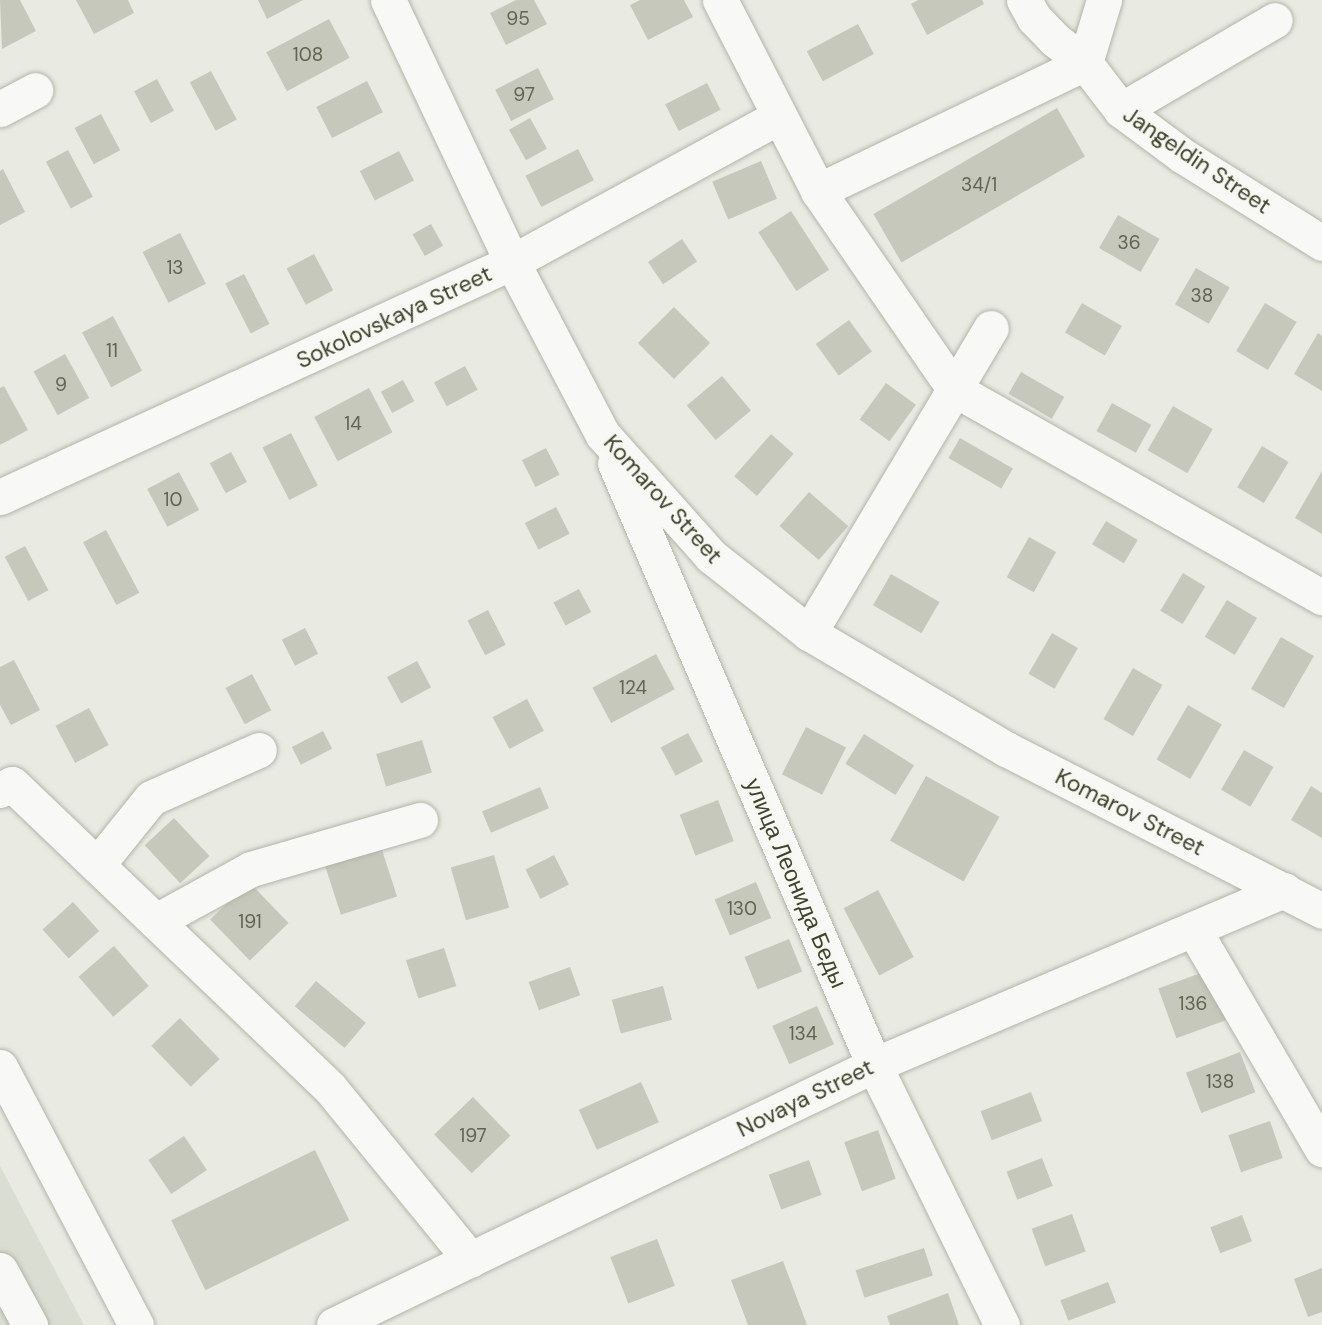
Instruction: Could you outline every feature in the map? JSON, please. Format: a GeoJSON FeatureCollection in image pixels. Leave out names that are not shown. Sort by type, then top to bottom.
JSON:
{"type":"FeatureCollection","features":[{"type":"Feature","properties":{"kind":"street","name":"Komarov Street"},"geometry":{"type":"LineString","coordinates":[[388,0],[512,262],[603,435],[711,556],[809,633],[1006,749],[1322,911]]}},
{"type":"Feature","properties":{"kind":"street"},"geometry":{"type":"LineString","coordinates":[[720,0],[818,191],[954,389],[1322,597]]}},
{"type":"Feature","properties":{"kind":"street","name":"Jangeldin Street"},"geometry":{"type":"LineString","coordinates":[[1024,0],[1034,18],[1086,63],[1121,110],[1184,156],[1322,243]]}},
{"type":"Feature","properties":{"kind":"street"},"geometry":{"type":"LineString","coordinates":[[818,191],[1086,63],[1104,0]]}},
{"type":"Feature","properties":{"kind":"street"},"geometry":{"type":"LineString","coordinates":[[1121,110],[1275,20]]}},
{"type":"Feature","properties":{"kind":"street"},"geometry":{"type":"LineString","coordinates":[[0,109],[35,90]]}},
{"type":"Feature","properties":{"kind":"street","name":"Sokolovskaya Street"},"geometry":{"type":"LineString","coordinates":[[0,497],[512,262],[778,117]]}},
{"type":"Feature","properties":{"kind":"street"},"geometry":{"type":"LineString","coordinates":[[809,633],[991,328]]}},
{"type":"Feature","properties":{"kind":"street","name":"улица Леонида Беды"},"geometry":{"type":"LineString","coordinates":[[603,435],[874,1065],[1002,1325]]}},
{"type":"Feature","properties":{"kind":"street"},"geometry":{"type":"LineString","coordinates":[[97,865],[151,798],[259,750]]}},
{"type":"Feature","properties":{"kind":"street"},"geometry":{"type":"LineString","coordinates":[[0,790],[12,784],[330,1088],[471,1260]]}},
{"type":"Feature","properties":{"kind":"street"},"geometry":{"type":"LineString","coordinates":[[156,921],[251,869],[420,820]]}},
{"type":"Feature","properties":{"kind":"street","name":"Novaya Street"},"geometry":{"type":"LineString","coordinates":[[334,1325],[874,1065],[1284,890]]}},
{"type":"Feature","properties":{"kind":"street"},"geometry":{"type":"LineString","coordinates":[[1194,930],[1322,1149]]}},
{"type":"Feature","properties":{"kind":"street"},"geometry":{"type":"LineString","coordinates":[[0,1067],[136,1325]]}},
{"type":"Feature","properties":{"kind":"street"},"geometry":{"type":"LineString","coordinates":[[0,1270],[30,1325]]}},
{"type":"Feature","properties":{"kind":"shaded area"},"geometry":{"type":"Polygon","coordinates":[[[0,1166],[84,1325],[0,1325],[0,1166]]]}},
{"type":"Feature","properties":{"kind":"building"},"geometry":{"type":"Polygon","coordinates":[[[0,0],[20,0],[36,31],[2,49],[0,0]]]}},
{"type":"Feature","properties":{"kind":"building"},"geometry":{"type":"Polygon","coordinates":[[[76,0],[128,0],[134,13],[94,34],[76,0]]]}},
{"type":"Feature","properties":{"kind":"building"},"geometry":{"type":"Polygon","coordinates":[[[258,0],[303,0],[267,19],[258,0]]]}},
{"type":"Feature","properties":{"kind":"building"},"geometry":{"type":"Polygon","coordinates":[[[516,0],[534,0],[547,24],[506,45],[490,13],[516,0]]]}},
{"type":"Feature","properties":{"kind":"building"},"geometry":{"type":"Polygon","coordinates":[[[640,0],[684,0],[693,17],[648,40],[630,5],[640,0]]]}},
{"type":"Feature","properties":{"kind":"building"},"geometry":{"type":"Polygon","coordinates":[[[918,0],[982,0],[984,4],[927,35],[911,4],[918,0]]]}},
{"type":"Feature","properties":{"kind":"building"},"geometry":{"type":"Polygon","coordinates":[[[329,19],[350,58],[287,91],[266,52],[329,19]]]}},
{"type":"Feature","properties":{"kind":"building"},"geometry":{"type":"Polygon","coordinates":[[[858,24],[874,54],[823,81],[807,51],[858,24]]]}},
{"type":"Feature","properties":{"kind":"building"},"geometry":{"type":"Polygon","coordinates":[[[538,68],[554,99],[511,121],[495,90],[538,68]]]}},
{"type":"Feature","properties":{"kind":"building"},"geometry":{"type":"Polygon","coordinates":[[[211,71],[237,120],[216,131],[190,82],[211,71]]]}},
{"type":"Feature","properties":{"kind":"building"},"geometry":{"type":"Polygon","coordinates":[[[157,79],[174,111],[151,123],[134,91],[157,79]]]}},
{"type":"Feature","properties":{"kind":"building"},"geometry":{"type":"Polygon","coordinates":[[[367,81],[383,112],[332,138],[316,107],[367,81]]]}},
{"type":"Feature","properties":{"kind":"building"},"geometry":{"type":"Polygon","coordinates":[[[707,83],[721,110],[679,131],[665,104],[707,83]]]}},
{"type":"Feature","properties":{"kind":"building"},"geometry":{"type":"Polygon","coordinates":[[[1057,108],[1085,156],[901,262],[873,214],[1057,108]]]}},
{"type":"Feature","properties":{"kind":"building"},"geometry":{"type":"Polygon","coordinates":[[[101,114],[120,150],[94,164],[75,128],[101,114]]]}},
{"type":"Feature","properties":{"kind":"building"},"geometry":{"type":"Polygon","coordinates":[[[530,118],[547,149],[526,160],[509,130],[530,118]]]}},
{"type":"Feature","properties":{"kind":"building"},"geometry":{"type":"Polygon","coordinates":[[[578,149],[594,180],[541,207],[525,176],[578,149]]]}},
{"type":"Feature","properties":{"kind":"building"},"geometry":{"type":"Polygon","coordinates":[[[68,150],[93,197],[71,209],[46,162],[68,150]]]}},
{"type":"Feature","properties":{"kind":"building"},"geometry":{"type":"Polygon","coordinates":[[[399,151],[414,180],[375,200],[360,171],[399,151]]]}},
{"type":"Feature","properties":{"kind":"building"},"geometry":{"type":"Polygon","coordinates":[[[761,161],[777,199],[728,219],[712,182],[761,161]]]}},
{"type":"Feature","properties":{"kind":"building"},"geometry":{"type":"Polygon","coordinates":[[[3,169],[25,212],[0,225],[0,171],[3,169]]]}},
{"type":"Feature","properties":{"kind":"building"},"geometry":{"type":"Polygon","coordinates":[[[791,211],[829,270],[796,291],[758,232],[791,211]]]}},
{"type":"Feature","properties":{"kind":"building"},"geometry":{"type":"Polygon","coordinates":[[[1118,215],[1160,239],[1141,272],[1099,248],[1118,215]]]}},
{"type":"Feature","properties":{"kind":"building"},"geometry":{"type":"Polygon","coordinates":[[[431,224],[443,246],[425,256],[413,234],[431,224]]]}},
{"type":"Feature","properties":{"kind":"building"},"geometry":{"type":"Polygon","coordinates":[[[180,233],[206,284],[168,303],[143,252],[180,233]]]}},
{"type":"Feature","properties":{"kind":"building"},"geometry":{"type":"Polygon","coordinates":[[[682,239],[697,261],[663,284],[648,262],[682,239]]]}},
{"type":"Feature","properties":{"kind":"building"},"geometry":{"type":"Polygon","coordinates":[[[314,254],[333,290],[306,305],[287,269],[314,254]]]}},
{"type":"Feature","properties":{"kind":"building"},"geometry":{"type":"Polygon","coordinates":[[[1196,268],[1230,288],[1209,324],[1175,304],[1196,268]]]}},
{"type":"Feature","properties":{"kind":"building"},"geometry":{"type":"Polygon","coordinates":[[[244,274],[269,324],[251,333],[225,284],[244,274]]]}},
{"type":"Feature","properties":{"kind":"building"},"geometry":{"type":"Polygon","coordinates":[[[1082,303],[1122,326],[1105,355],[1065,332],[1082,303]]]}},
{"type":"Feature","properties":{"kind":"building"},"geometry":{"type":"Polygon","coordinates":[[[1265,303],[1297,322],[1268,370],[1236,351],[1265,303]]]}},
{"type":"Feature","properties":{"kind":"building"},"geometry":{"type":"Polygon","coordinates":[[[674,307],[710,343],[674,379],[638,343],[674,307]]]}},
{"type":"Feature","properties":{"kind":"building"},"geometry":{"type":"Polygon","coordinates":[[[113,316],[142,371],[111,387],[82,332],[113,316]]]}},
{"type":"Feature","properties":{"kind":"building"},"geometry":{"type":"Polygon","coordinates":[[[849,320],[872,352],[839,376],[816,344],[849,320]]]}},
{"type":"Feature","properties":{"kind":"building"},"geometry":{"type":"Polygon","coordinates":[[[1318,333],[1322,336],[1322,391],[1294,374],[1318,333]]]}},
{"type":"Feature","properties":{"kind":"building"},"geometry":{"type":"Polygon","coordinates":[[[65,354],[89,398],[58,415],[34,371],[65,354]]]}},
{"type":"Feature","properties":{"kind":"building"},"geometry":{"type":"Polygon","coordinates":[[[465,366],[478,390],[447,406],[434,382],[465,366]]]}},
{"type":"Feature","properties":{"kind":"building"},"geometry":{"type":"Polygon","coordinates":[[[1021,372],[1064,397],[1052,419],[1008,394],[1021,372]]]}},
{"type":"Feature","properties":{"kind":"building"},"geometry":{"type":"Polygon","coordinates":[[[722,376],[751,410],[716,440],[687,406],[722,376]]]}},
{"type":"Feature","properties":{"kind":"building"},"geometry":{"type":"Polygon","coordinates":[[[403,380],[414,401],[392,413],[381,392],[403,380]]]}},
{"type":"Feature","properties":{"kind":"building"},"geometry":{"type":"Polygon","coordinates":[[[886,383],[916,405],[889,441],[860,419],[886,383]]]}},
{"type":"Feature","properties":{"kind":"building"},"geometry":{"type":"Polygon","coordinates":[[[4,386],[28,430],[0,445],[0,388],[4,386]]]}},
{"type":"Feature","properties":{"kind":"building"},"geometry":{"type":"Polygon","coordinates":[[[369,388],[392,432],[338,461],[314,417],[369,388]]]}},
{"type":"Feature","properties":{"kind":"building"},"geometry":{"type":"Polygon","coordinates":[[[1112,403],[1151,425],[1136,453],[1096,431],[1112,403]]]}},
{"type":"Feature","properties":{"kind":"building"},"geometry":{"type":"Polygon","coordinates":[[[1173,406],[1213,429],[1187,473],[1148,450],[1173,406]]]}},
{"type":"Feature","properties":{"kind":"building"},"geometry":{"type":"Polygon","coordinates":[[[291,433],[318,486],[289,500],[262,448],[291,433]]]}},
{"type":"Feature","properties":{"kind":"building"},"geometry":{"type":"Polygon","coordinates":[[[771,434],[794,454],[757,496],[734,476],[771,434]]]}},
{"type":"Feature","properties":{"kind":"building"},"geometry":{"type":"Polygon","coordinates":[[[960,438],[1013,468],[1001,488],[948,458],[960,438]]]}},
{"type":"Feature","properties":{"kind":"building"},"geometry":{"type":"Polygon","coordinates":[[[1262,446],[1289,462],[1264,503],[1237,487],[1262,446]]]}},
{"type":"Feature","properties":{"kind":"building"},"geometry":{"type":"Polygon","coordinates":[[[546,448],[560,475],[536,487],[522,460],[546,448]]]}},
{"type":"Feature","properties":{"kind":"building"},"geometry":{"type":"Polygon","coordinates":[[[231,452],[247,482],[226,493],[210,463],[231,452]]]}},
{"type":"Feature","properties":{"kind":"building"},"geometry":{"type":"Polygon","coordinates":[[[1322,471],[1322,534],[1295,518],[1322,471]]]}},
{"type":"Feature","properties":{"kind":"building"},"geometry":{"type":"Polygon","coordinates":[[[179,472],[199,510],[167,527],[147,489],[179,472]]]}},
{"type":"Feature","properties":{"kind":"building"},"geometry":{"type":"Polygon","coordinates":[[[809,492],[848,526],[819,560],[779,526],[809,492]]]}},
{"type":"Feature","properties":{"kind":"building"},"geometry":{"type":"Polygon","coordinates":[[[556,507],[570,534],[538,550],[525,523],[556,507]]]}},
{"type":"Feature","properties":{"kind":"building"},"geometry":{"type":"Polygon","coordinates":[[[1106,521],[1138,540],[1124,563],[1092,544],[1106,521]]]}},
{"type":"Feature","properties":{"kind":"building"},"geometry":{"type":"Polygon","coordinates":[[[106,530],[139,593],[116,605],[83,542],[106,530]]]}},
{"type":"Feature","properties":{"kind":"building"},"geometry":{"type":"Polygon","coordinates":[[[1029,537],[1056,552],[1034,592],[1007,577],[1029,537]]]}},
{"type":"Feature","properties":{"kind":"building"},"geometry":{"type":"Polygon","coordinates":[[[25,546],[48,590],[28,601],[5,557],[25,546]]]}},
{"type":"Feature","properties":{"kind":"building"},"geometry":{"type":"Polygon","coordinates":[[[1183,573],[1205,586],[1183,624],[1160,611],[1183,573]]]}},
{"type":"Feature","properties":{"kind":"building"},"geometry":{"type":"Polygon","coordinates":[[[891,574],[939,602],[921,633],[873,605],[891,574]]]}},
{"type":"Feature","properties":{"kind":"building"},"geometry":{"type":"Polygon","coordinates":[[[579,589],[591,612],[566,626],[553,603],[579,589]]]}},
{"type":"Feature","properties":{"kind":"building"},"geometry":{"type":"Polygon","coordinates":[[[1227,600],[1257,618],[1235,655],[1205,637],[1227,600]]]}},
{"type":"Feature","properties":{"kind":"building"},"geometry":{"type":"Polygon","coordinates":[[[488,610],[506,645],[485,655],[468,620],[488,610]]]}},
{"type":"Feature","properties":{"kind":"building"},"geometry":{"type":"Polygon","coordinates":[[[305,628],[318,654],[295,666],[282,640],[305,628]]]}},
{"type":"Feature","properties":{"kind":"building"},"geometry":{"type":"Polygon","coordinates":[[[1052,633],[1078,648],[1054,689],[1028,674],[1052,633]]]}},
{"type":"Feature","properties":{"kind":"building"},"geometry":{"type":"Polygon","coordinates":[[[1281,637],[1314,656],[1284,708],[1251,689],[1281,637]]]}},
{"type":"Feature","properties":{"kind":"building"},"geometry":{"type":"Polygon","coordinates":[[[656,654],[675,689],[611,723],[592,688],[656,654]]]}},
{"type":"Feature","properties":{"kind":"building"},"geometry":{"type":"Polygon","coordinates":[[[14,660],[40,710],[11,725],[0,705],[0,667],[14,660]]]}},
{"type":"Feature","properties":{"kind":"building"},"geometry":{"type":"Polygon","coordinates":[[[417,661],[431,687],[401,703],[387,677],[417,661]]]}},
{"type":"Feature","properties":{"kind":"building"},"geometry":{"type":"Polygon","coordinates":[[[1133,668],[1162,685],[1133,736],[1104,719],[1133,668]]]}},
{"type":"Feature","properties":{"kind":"building"},"geometry":{"type":"Polygon","coordinates":[[[252,674],[271,710],[245,724],[226,688],[252,674]]]}},
{"type":"Feature","properties":{"kind":"building"},"geometry":{"type":"Polygon","coordinates":[[[527,699],[544,731],[509,749],[493,717],[527,699]]]}},
{"type":"Feature","properties":{"kind":"building"},"geometry":{"type":"Polygon","coordinates":[[[1188,705],[1222,724],[1190,779],[1156,760],[1188,705]]]}},
{"type":"Feature","properties":{"kind":"building"},"geometry":{"type":"Polygon","coordinates":[[[89,708],[109,745],[75,763],[55,726],[89,708]]]}},
{"type":"Feature","properties":{"kind":"building"},"geometry":{"type":"Polygon","coordinates":[[[806,727],[846,747],[822,795],[782,774],[806,727]]]}},
{"type":"Feature","properties":{"kind":"building"},"geometry":{"type":"Polygon","coordinates":[[[323,731],[332,749],[301,765],[292,747],[323,731]]]}},
{"type":"Feature","properties":{"kind":"building"},"geometry":{"type":"Polygon","coordinates":[[[688,733],[703,761],[676,776],[661,748],[688,733]]]}},
{"type":"Feature","properties":{"kind":"building"},"geometry":{"type":"Polygon","coordinates":[[[864,734],[914,765],[895,795],[845,764],[864,734]]]}},
{"type":"Feature","properties":{"kind":"building"},"geometry":{"type":"Polygon","coordinates":[[[422,740],[432,773],[386,787],[376,754],[422,740]]]}},
{"type":"Feature","properties":{"kind":"building"},"geometry":{"type":"Polygon","coordinates":[[[1244,750],[1273,767],[1250,807],[1221,790],[1244,750]]]}},
{"type":"Feature","properties":{"kind":"building"},"geometry":{"type":"Polygon","coordinates":[[[926,776],[999,817],[964,881],[890,841],[926,776]]]}},
{"type":"Feature","properties":{"kind":"building"},"geometry":{"type":"Polygon","coordinates":[[[1311,786],[1322,793],[1322,838],[1291,820],[1311,786]]]}},
{"type":"Feature","properties":{"kind":"building"},"geometry":{"type":"Polygon","coordinates":[[[540,787],[549,808],[491,833],[482,812],[540,787]]]}},
{"type":"Feature","properties":{"kind":"building"},"geometry":{"type":"Polygon","coordinates":[[[718,800],[734,841],[695,856],[680,815],[718,800]]]}},
{"type":"Feature","properties":{"kind":"building"},"geometry":{"type":"Polygon","coordinates":[[[174,818],[209,856],[180,883],[145,845],[174,818]]]}},
{"type":"Feature","properties":{"kind":"building"},"geometry":{"type":"Polygon","coordinates":[[[381,847],[397,896],[341,915],[325,865],[381,847]]]}},
{"type":"Feature","properties":{"kind":"building"},"geometry":{"type":"Polygon","coordinates":[[[494,855],[509,908],[466,920],[451,867],[494,855]]]}},
{"type":"Feature","properties":{"kind":"building"},"geometry":{"type":"Polygon","coordinates":[[[554,855],[569,884],[540,899],[525,870],[554,855]]]}},
{"type":"Feature","properties":{"kind":"building"},"geometry":{"type":"Polygon","coordinates":[[[249,882],[289,923],[250,961],[210,920],[249,882]]]}},
{"type":"Feature","properties":{"kind":"building"},"geometry":{"type":"Polygon","coordinates":[[[756,882],[771,918],[730,935],[715,900],[756,882]]]}},
{"type":"Feature","properties":{"kind":"building"},"geometry":{"type":"Polygon","coordinates":[[[878,890],[914,957],[879,975],[844,908],[878,890]]]}},
{"type":"Feature","properties":{"kind":"building"},"geometry":{"type":"Polygon","coordinates":[[[73,902],[99,931],[69,958],[43,929],[73,902]]]}},
{"type":"Feature","properties":{"kind":"building"},"geometry":{"type":"Polygon","coordinates":[[[789,939],[802,971],[758,989],[744,957],[789,939]]]}},
{"type":"Feature","properties":{"kind":"building"},"geometry":{"type":"Polygon","coordinates":[[[114,946],[149,986],[113,1017],[79,977],[114,946]]]}},
{"type":"Feature","properties":{"kind":"building"},"geometry":{"type":"Polygon","coordinates":[[[444,948],[456,986],[418,998],[406,960],[444,948]]]}},
{"type":"Feature","properties":{"kind":"building"},"geometry":{"type":"Polygon","coordinates":[[[570,967],[580,995],[539,1010],[529,982],[570,967]]]}},
{"type":"Feature","properties":{"kind":"building"},"geometry":{"type":"Polygon","coordinates":[[[1209,970],[1227,1020],[1176,1038],[1158,988],[1209,970]]]}},
{"type":"Feature","properties":{"kind":"building"},"geometry":{"type":"Polygon","coordinates":[[[316,981],[366,1023],[345,1048],[295,1006],[316,981]]]}},
{"type":"Feature","properties":{"kind":"building"},"geometry":{"type":"Polygon","coordinates":[[[663,986],[672,1020],[621,1034],[612,1000],[663,986]]]}},
{"type":"Feature","properties":{"kind":"building"},"geometry":{"type":"Polygon","coordinates":[[[817,1006],[834,1044],[789,1064],[772,1026],[817,1006]]]}},
{"type":"Feature","properties":{"kind":"building"},"geometry":{"type":"Polygon","coordinates":[[[180,1018],[220,1059],[191,1087],[151,1046],[180,1018]]]}},
{"type":"Feature","properties":{"kind":"building"},"geometry":{"type":"Polygon","coordinates":[[[1240,1052],[1255,1092],[1201,1113],[1186,1073],[1240,1052]]]}},
{"type":"Feature","properties":{"kind":"building"},"geometry":{"type":"Polygon","coordinates":[[[641,1082],[659,1122],[597,1150],[579,1110],[641,1082]]]}},
{"type":"Feature","properties":{"kind":"building"},"geometry":{"type":"Polygon","coordinates":[[[1031,1092],[1042,1121],[992,1140],[981,1111],[1031,1092]]]}},
{"type":"Feature","properties":{"kind":"building"},"geometry":{"type":"Polygon","coordinates":[[[473,1097],[511,1136],[472,1173],[434,1135],[473,1097]]]}},
{"type":"Feature","properties":{"kind":"building"},"geometry":{"type":"Polygon","coordinates":[[[1270,1121],[1283,1158],[1241,1172],[1228,1135],[1270,1121]]]}},
{"type":"Feature","properties":{"kind":"building"},"geometry":{"type":"Polygon","coordinates":[[[878,1130],[896,1179],[862,1191],[844,1142],[878,1130]]]}},
{"type":"Feature","properties":{"kind":"building"},"geometry":{"type":"Polygon","coordinates":[[[184,1136],[207,1170],[171,1194],[148,1160],[184,1136]]]}},
{"type":"Feature","properties":{"kind":"building"},"geometry":{"type":"Polygon","coordinates":[[[315,1150],[349,1220],[205,1290],[171,1220],[315,1150]]]}},
{"type":"Feature","properties":{"kind":"building"},"geometry":{"type":"Polygon","coordinates":[[[1042,1158],[1053,1186],[1017,1200],[1007,1172],[1042,1158]]]}},
{"type":"Feature","properties":{"kind":"building"},"geometry":{"type":"Polygon","coordinates":[[[809,1160],[822,1195],[781,1209],[769,1175],[809,1160]]]}},
{"type":"Feature","properties":{"kind":"building"},"geometry":{"type":"Polygon","coordinates":[[[1072,1214],[1086,1252],[1045,1266],[1032,1229],[1072,1214]]]}},
{"type":"Feature","properties":{"kind":"building"},"geometry":{"type":"Polygon","coordinates":[[[1242,1215],[1252,1241],[1220,1253],[1210,1227],[1242,1215]]]}},
{"type":"Feature","properties":{"kind":"building"},"geometry":{"type":"Polygon","coordinates":[[[657,1239],[675,1286],[628,1304],[610,1257],[657,1239]]]}},
{"type":"Feature","properties":{"kind":"building"},"geometry":{"type":"Polygon","coordinates":[[[924,1248],[933,1276],[864,1298],[856,1270],[924,1248]]]}},
{"type":"Feature","properties":{"kind":"building"},"geometry":{"type":"Polygon","coordinates":[[[783,1261],[807,1325],[748,1325],[731,1280],[783,1261]]]}},
{"type":"Feature","properties":{"kind":"building"},"geometry":{"type":"Polygon","coordinates":[[[1322,1268],[1322,1312],[1308,1317],[1294,1279],[1322,1268]]]}},
{"type":"Feature","properties":{"kind":"building"},"geometry":{"type":"Polygon","coordinates":[[[1108,1282],[1116,1303],[1068,1321],[1060,1300],[1108,1282]]]}},
{"type":"Feature","properties":{"kind":"building"},"geometry":{"type":"Polygon","coordinates":[[[948,1293],[959,1325],[890,1325],[887,1316],[948,1293]]]}}]}
